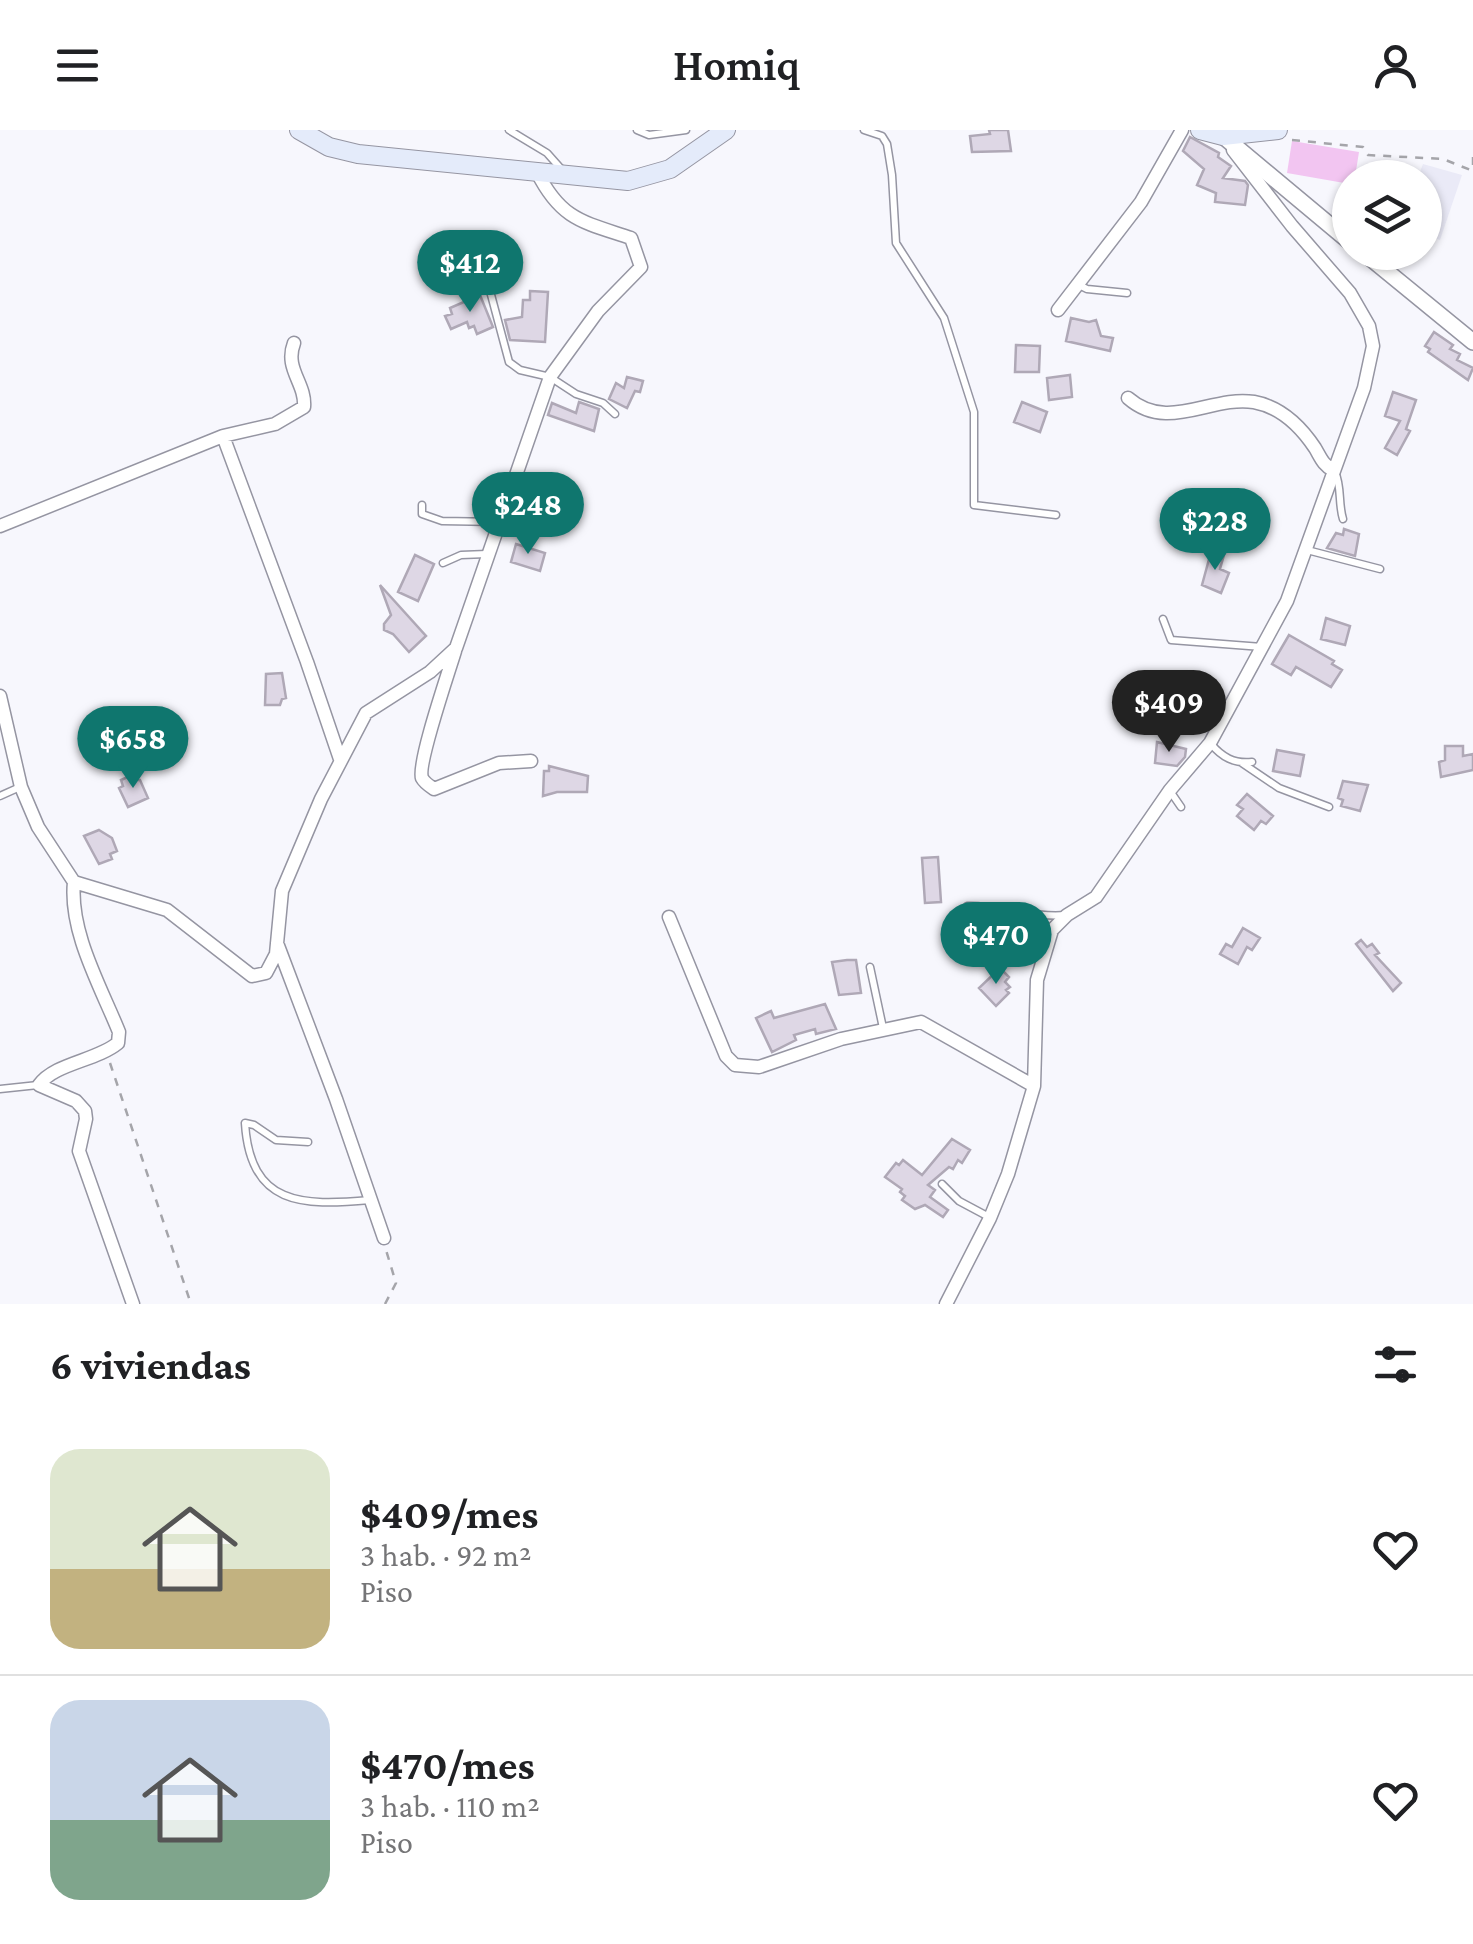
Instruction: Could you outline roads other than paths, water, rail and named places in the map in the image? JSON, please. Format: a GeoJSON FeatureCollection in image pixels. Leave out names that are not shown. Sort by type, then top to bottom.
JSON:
{"type":"FeatureCollection","features":[{"type":"Feature","properties":{"kind":"main road"},"geometry":{"type":"LineString","coordinates":[[298,130],[329,147],[358,154],[628,181],[670,169],[726,130]]}},
{"type":"Feature","properties":{"kind":"main road"},"geometry":{"type":"LineString","coordinates":[[1200,130],[1223,136],[1284,134]]}},
{"type":"Feature","properties":{"kind":"street"},"geometry":{"type":"LineString","coordinates":[[1058,310],[1141,202],[1182,130]]}},
{"type":"Feature","properties":{"kind":"street"},"geometry":{"type":"LineString","coordinates":[[1223,136],[1332,227]]}},
{"type":"Feature","properties":{"kind":"street"},"geometry":{"type":"LineString","coordinates":[[946,1300],[990,1218],[1008,1174],[1034,1086],[1037,980],[1052,930],[1096,897],[1170,790],[1210,743],[1287,601],[1364,388],[1373,346],[1369,326],[1350,293],[1223,136]]}},
{"type":"Feature","properties":{"kind":"street"},"geometry":{"type":"LineString","coordinates":[[531,762],[500,763],[434,789],[421,776],[456,648],[550,377],[598,311],[641,267],[631,238],[577,220],[550,199],[537,172]]}},
{"type":"Feature","properties":{"kind":"street"},"geometry":{"type":"LineString","coordinates":[[1385,270],[1473,342]]}},
{"type":"Feature","properties":{"kind":"street"},"geometry":{"type":"LineString","coordinates":[[0,526],[223,436],[275,424],[304,407],[305,396],[289,356],[294,344]]}},
{"type":"Feature","properties":{"kind":"street"},"geometry":{"type":"LineString","coordinates":[[1128,398],[1142,410],[1156,412],[1179,413],[1252,402],[1274,409],[1296,424],[1324,466],[1334,471]]}},
{"type":"Feature","properties":{"kind":"street"},"geometry":{"type":"LineString","coordinates":[[223,436],[340,759]]}},
{"type":"Feature","properties":{"kind":"street"},"geometry":{"type":"LineString","coordinates":[[74,882],[167,910],[252,976],[266,972],[276,954],[282,891],[340,759],[366,713],[430,672],[456,648]]}},
{"type":"Feature","properties":{"kind":"street"},"geometry":{"type":"LineString","coordinates":[[0,696],[21,787],[38,827],[74,882],[72,902],[119,1032],[118,1043],[106,1052],[54,1073],[40,1081],[39,1086],[76,1101],[85,1111],[79,1151],[133,1304]]}},
{"type":"Feature","properties":{"kind":"street"},"geometry":{"type":"LineString","coordinates":[[669,916],[726,1056],[735,1065],[759,1067],[841,1039],[921,1022],[1034,1086]]}},
{"type":"Feature","properties":{"kind":"street"},"geometry":{"type":"LineString","coordinates":[[276,941],[384,1238]]}},
{"type":"Feature","properties":{"kind":"lane"},"geometry":{"type":"LineString","coordinates":[[509,130],[547,153],[567,176]]}},
{"type":"Feature","properties":{"kind":"lane"},"geometry":{"type":"LineString","coordinates":[[637,130],[648,135],[686,130]]}},
{"type":"Feature","properties":{"kind":"lane"},"geometry":{"type":"LineString","coordinates":[[864,130],[882,136],[887,144],[896,243],[944,318],[974,412],[974,505],[1056,515]]}},
{"type":"Feature","properties":{"kind":"lane"},"geometry":{"type":"LineString","coordinates":[[486,276],[509,362],[520,370],[550,377],[576,394],[603,403],[615,414]]}},
{"type":"Feature","properties":{"kind":"lane"},"geometry":{"type":"LineString","coordinates":[[1076,284],[1086,289],[1127,293]]}},
{"type":"Feature","properties":{"kind":"lane"},"geometry":{"type":"LineString","coordinates":[[1334,471],[1340,482],[1343,519]]}},
{"type":"Feature","properties":{"kind":"lane"},"geometry":{"type":"LineString","coordinates":[[422,504],[422,514],[442,521],[500,522]]}},
{"type":"Feature","properties":{"kind":"lane"},"geometry":{"type":"LineString","coordinates":[[1307,550],[1380,569]]}},
{"type":"Feature","properties":{"kind":"lane"},"geometry":{"type":"LineString","coordinates":[[443,563],[461,555],[488,554]]}},
{"type":"Feature","properties":{"kind":"lane"},"geometry":{"type":"LineString","coordinates":[[1163,619],[1171,640],[1263,647]]}},
{"type":"Feature","properties":{"kind":"lane"},"geometry":{"type":"LineString","coordinates":[[1210,743],[1222,756],[1279,788],[1329,808]]}},
{"type":"Feature","properties":{"kind":"lane"},"geometry":{"type":"LineString","coordinates":[[1242,764],[1252,762]]}},
{"type":"Feature","properties":{"kind":"lane"},"geometry":{"type":"LineString","coordinates":[[0,796],[21,787]]}},
{"type":"Feature","properties":{"kind":"lane"},"geometry":{"type":"LineString","coordinates":[[1170,790],[1181,807]]}},
{"type":"Feature","properties":{"kind":"lane"},"geometry":{"type":"LineString","coordinates":[[966,906],[1013,909],[1044,917],[1067,915]]}},
{"type":"Feature","properties":{"kind":"lane"},"geometry":{"type":"LineString","coordinates":[[1003,957],[1042,931],[1052,930]]}},
{"type":"Feature","properties":{"kind":"lane"},"geometry":{"type":"LineString","coordinates":[[870,968],[883,1029]]}},
{"type":"Feature","properties":{"kind":"lane"},"geometry":{"type":"LineString","coordinates":[[0,1089],[39,1086]]}},
{"type":"Feature","properties":{"kind":"lane"},"geometry":{"type":"LineString","coordinates":[[308,1142],[276,1140],[254,1124],[245,1123],[249,1152],[271,1192],[323,1204],[371,1200]]}},
{"type":"Feature","properties":{"kind":"lane"},"geometry":{"type":"LineString","coordinates":[[942,1184],[959,1201],[990,1218]]}}]}
